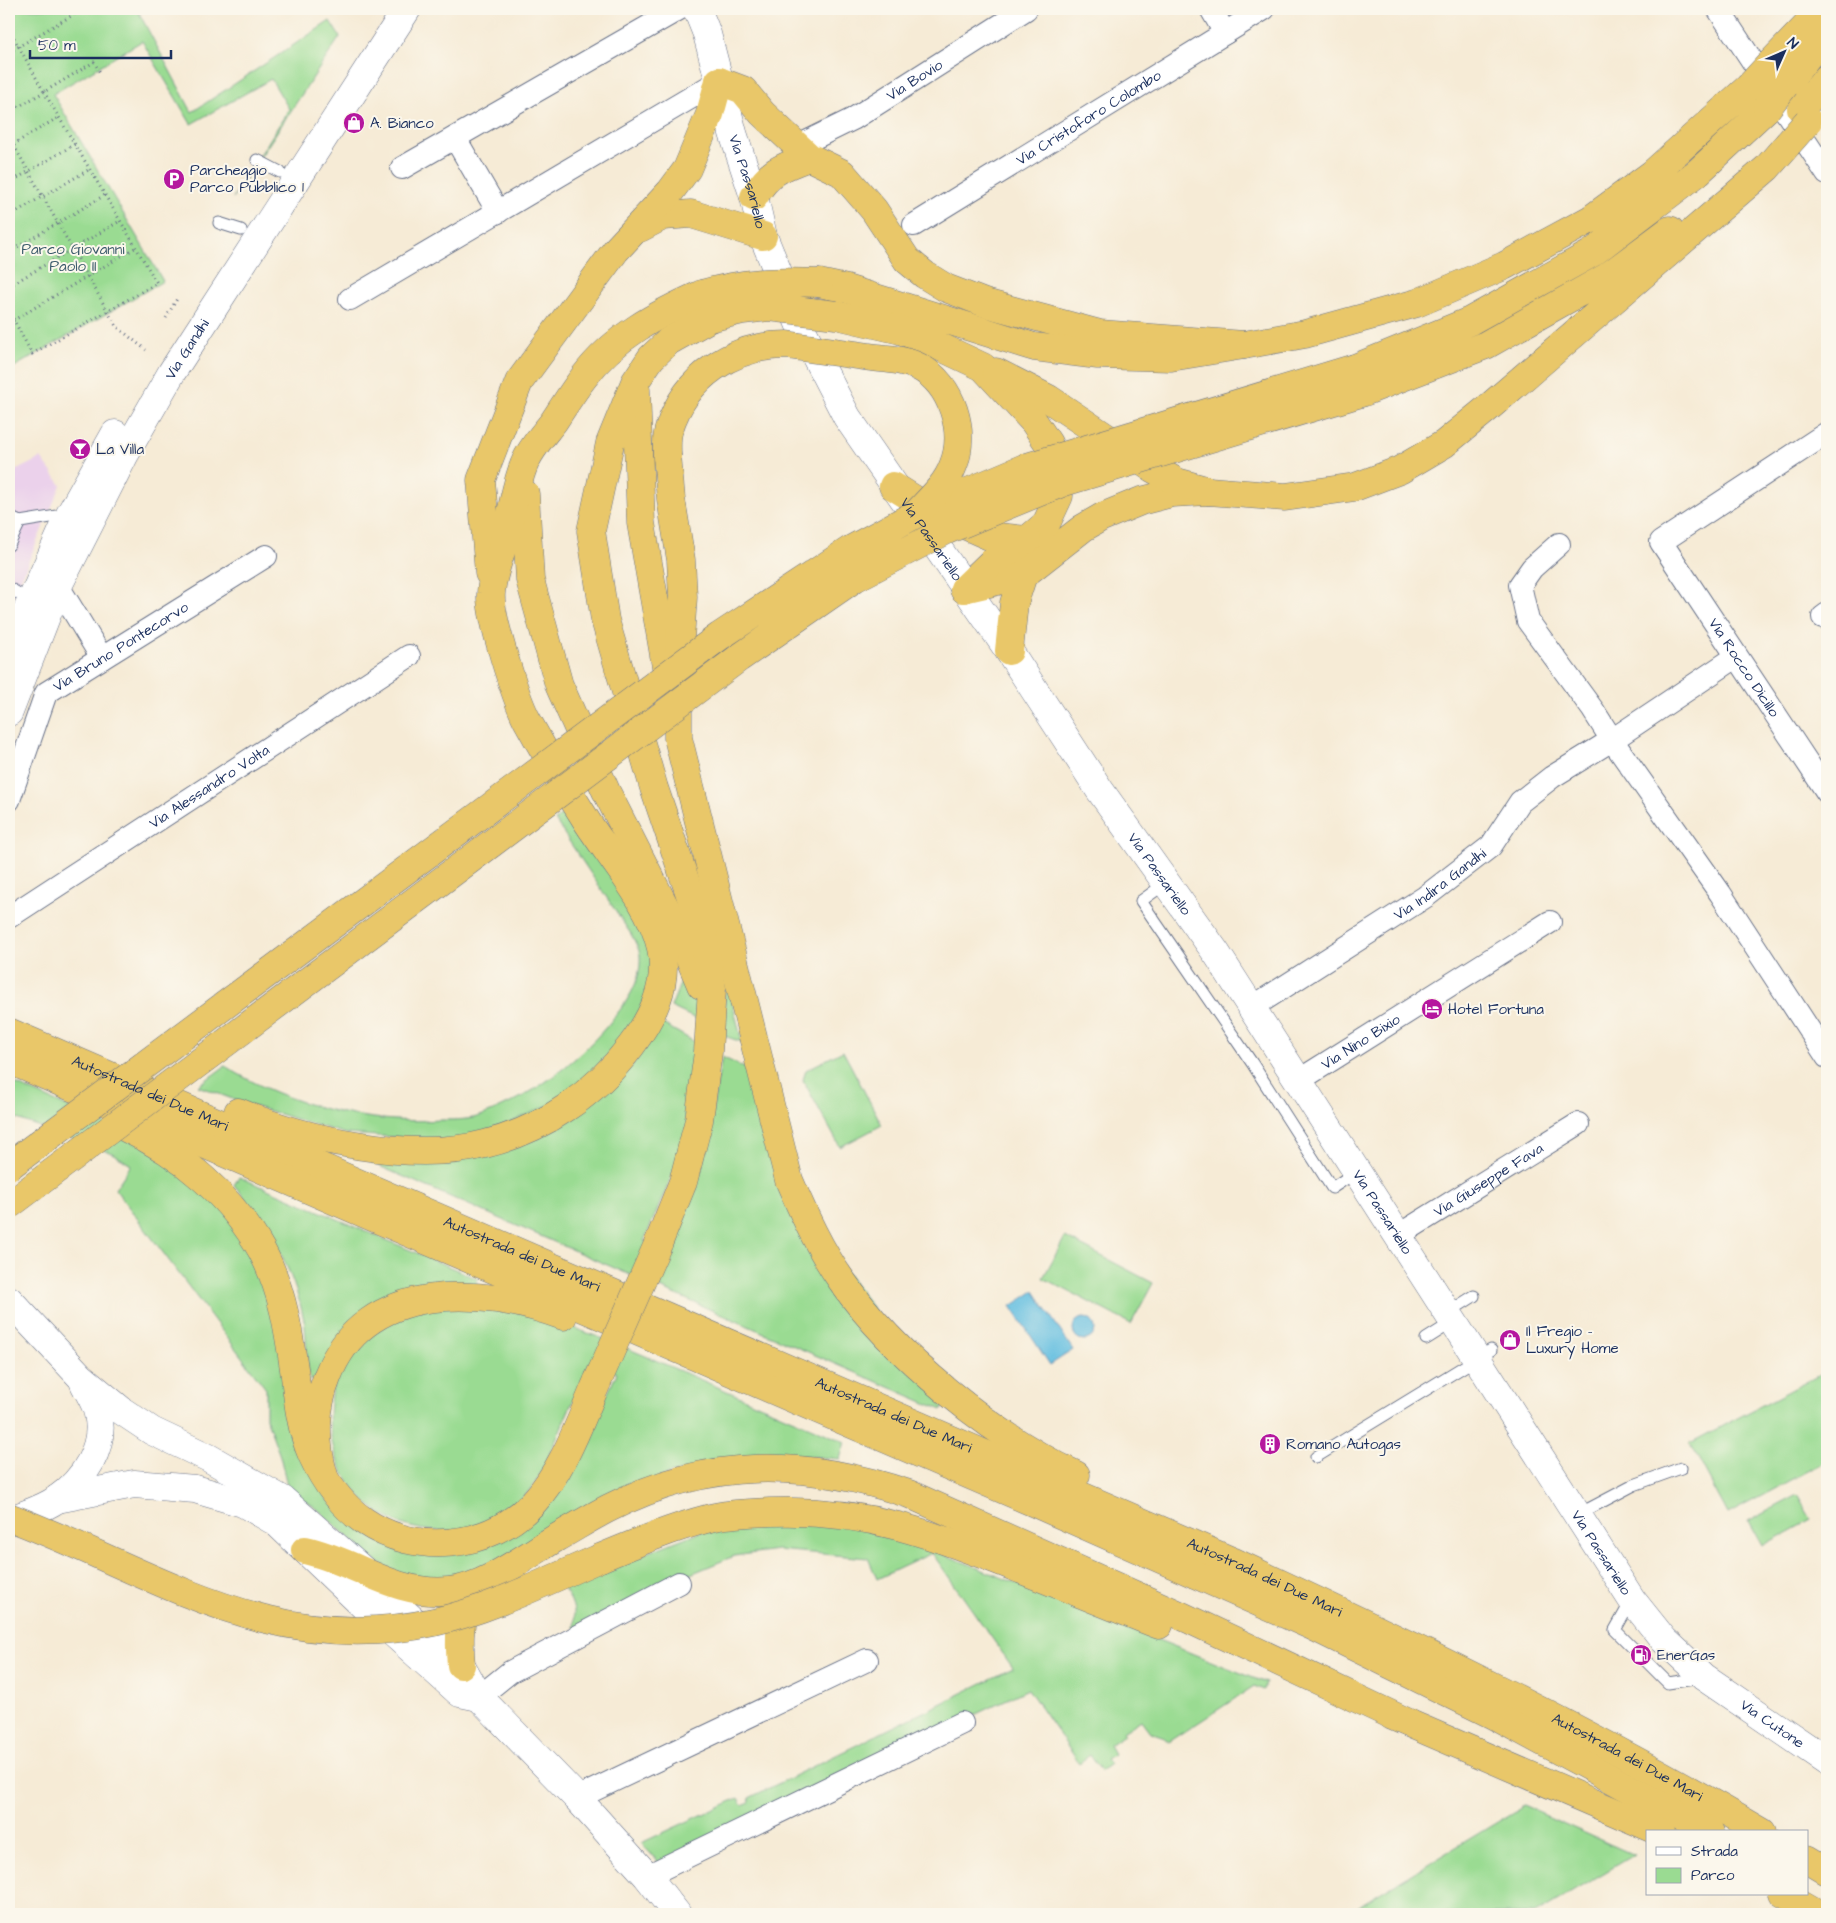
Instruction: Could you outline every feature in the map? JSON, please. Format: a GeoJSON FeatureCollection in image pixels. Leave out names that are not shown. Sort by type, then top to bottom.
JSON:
{"type":"FeatureCollection","features":[{"type":"Feature","properties":{"kind":"highway"},"geometry":{"type":"LineString","coordinates":[[9,1205],[739,658],[855,578],[947,530],[1064,482],[1360,380],[1592,253],[1697,173],[1767,108],[1778,75],[1823,9]]}},
{"type":"Feature","properties":{"kind":"highway"},"geometry":{"type":"LineString","coordinates":[[9,1074],[140,1135],[162,1148],[196,1173],[238,1215],[263,1254],[280,1294],[289,1334],[303,1429],[312,1454],[335,1494],[349,1509],[365,1522],[397,1537],[432,1544],[481,1537],[508,1523],[542,1492],[559,1465],[658,1244],[682,1182],[699,1120],[708,1052],[712,988],[703,933],[654,788],[605,620],[591,532],[610,443],[635,382],[652,358],[706,306],[733,285],[760,281],[819,283],[884,300],[1034,347],[1098,355],[1171,357],[1305,334],[1417,302],[1504,266],[1591,219],[1652,174],[1749,87],[1778,75],[1827,32]]}},
{"type":"Feature","properties":{"kind":"highway"},"geometry":{"type":"LineString","coordinates":[[964,589],[1023,575],[1063,542],[1102,517],[1140,501],[1172,493],[1209,491],[1285,497],[1355,487],[1400,470],[1444,444],[1767,168],[1801,142],[1804,115],[1827,78]]}},
{"type":"Feature","properties":{"kind":"highway"},"geometry":{"type":"LineString","coordinates":[[9,1022],[248,1116],[321,1138],[368,1146],[419,1150],[483,1145],[540,1124],[596,1085],[622,1058],[654,1010],[662,976],[661,948],[653,926],[638,898],[588,822],[525,717],[500,642],[490,595],[481,480],[519,382],[631,233],[670,192],[687,169],[710,114],[719,81],[743,90],[762,113],[803,151],[842,172],[874,210],[907,260],[925,275],[946,288],[986,303],[1100,334],[1244,345]]}},
{"type":"Feature","properties":{"kind":"highway"},"geometry":{"type":"LineString","coordinates":[[1804,115],[1827,98]]}},
{"type":"Feature","properties":{"kind":"highway"},"geometry":{"type":"LineString","coordinates":[[9,1166],[720,636],[850,550],[916,514],[1024,468],[1486,345],[1607,277],[1673,227],[1759,153],[1801,142]]}},
{"type":"Feature","properties":{"kind":"highway"},"geometry":{"type":"LineString","coordinates":[[754,197],[763,182],[778,168],[803,151]]}},
{"type":"Feature","properties":{"kind":"highway"},"geometry":{"type":"LineString","coordinates":[[631,233],[663,216],[691,214],[762,236]]}},
{"type":"Feature","properties":{"kind":"highway"},"geometry":{"type":"LineString","coordinates":[[490,595],[525,463],[585,375],[607,351],[639,326],[706,306],[769,308],[836,315],[900,330],[928,341],[1049,398],[1152,468],[1177,482],[1209,491]]}},
{"type":"Feature","properties":{"kind":"highway"},"geometry":{"type":"LineString","coordinates":[[678,738],[678,666],[683,597],[681,560],[671,499],[667,456],[668,430],[678,408],[697,380],[718,362],[738,353],[770,345],[787,345],[899,361],[918,366],[932,376],[946,392],[954,410],[959,436],[955,461],[944,485],[916,514]]}},
{"type":"Feature","properties":{"kind":"highway"},"geometry":{"type":"LineString","coordinates":[[964,589],[993,561],[1027,540],[1046,524],[1059,496],[1058,465],[1048,443],[1034,422],[983,367]]}},
{"type":"Feature","properties":{"kind":"highway"},"geometry":{"type":"LineString","coordinates":[[635,382],[641,524],[678,738],[789,1180],[823,1251],[842,1281],[866,1311],[938,1383],[1004,1434],[1038,1456],[1238,1548],[1416,1641],[1505,1692]]}},
{"type":"Feature","properties":{"kind":"highway"},"geometry":{"type":"LineString","coordinates":[[525,463],[530,580],[559,685],[606,791],[693,964],[710,1012]]}},
{"type":"Feature","properties":{"kind":"highway"},"geometry":{"type":"LineString","coordinates":[[893,486],[935,512],[988,536],[1027,540]]}},
{"type":"Feature","properties":{"kind":"highway"},"geometry":{"type":"LineString","coordinates":[[1009,651],[1014,603],[1023,575]]}},
{"type":"Feature","properties":{"kind":"highway","name":"Autostrada dei Due Mari"},"geometry":{"type":"LineString","coordinates":[[9,1032],[1232,1561],[1413,1646],[1505,1692],[1649,1768],[1758,1830]]}},
{"type":"Feature","properties":{"kind":"highway","name":"Autostrada dei Due Mari"},"geometry":{"type":"LineString","coordinates":[[9,1060],[1127,1543],[1411,1674],[1554,1746],[1706,1830]]}},
{"type":"Feature","properties":{"kind":"highway"},"geometry":{"type":"LineString","coordinates":[[324,1476],[318,1453],[316,1428],[318,1408],[326,1380],[342,1346],[367,1324],[388,1310],[426,1299],[481,1297],[527,1304],[562,1315],[812,1423],[1127,1543]]}},
{"type":"Feature","properties":{"kind":"highway"},"geometry":{"type":"LineString","coordinates":[[305,1550],[321,1554],[397,1586],[425,1592],[451,1591],[480,1583],[609,1508],[680,1481],[730,1470],[777,1467],[823,1471],[875,1483],[918,1498],[1173,1612],[1410,1723],[1656,1830]]}},
{"type":"Feature","properties":{"kind":"highway"},"geometry":{"type":"LineString","coordinates":[[9,1519],[47,1532],[185,1594],[261,1620],[300,1628],[381,1629],[410,1627],[436,1622],[509,1597],[641,1541],[711,1518],[751,1513],[797,1511],[844,1514],[884,1521],[986,1556],[1410,1723]]}},
{"type":"Feature","properties":{"kind":"highway"},"geometry":{"type":"LineString","coordinates":[[461,1665],[462,1621],[467,1602],[480,1583]]}},
{"type":"Feature","properties":{"kind":"highway"},"geometry":{"type":"LineString","coordinates":[[1808,1860],[1827,1871]]}},
{"type":"Feature","properties":{"kind":"highway"},"geometry":{"type":"LineString","coordinates":[[1808,1890],[1827,1901]]}},
{"type":"Feature","properties":{"kind":"highway"},"geometry":{"type":"LineString","coordinates":[[1786,1896],[1818,1914]]}},
{"type":"Feature","properties":{"kind":"street","name":"Via Gandhi"},"geometry":{"type":"LineString","coordinates":[[9,651],[20,594],[70,514],[153,369],[230,226],[268,166],[385,9]]}},
{"type":"Feature","properties":{"kind":"street","name":"Via Gandhi"},"geometry":{"type":"LineString","coordinates":[[9,712],[58,586],[125,454],[172,372],[407,9]]}},
{"type":"Feature","properties":{"kind":"street"},"geometry":{"type":"LineString","coordinates":[[402,168],[678,9]]}},
{"type":"Feature","properties":{"kind":"street","name":"Via Passariello"},"geometry":{"type":"LineString","coordinates":[[697,9],[707,34],[733,133],[754,197],[762,236],[801,328],[843,409],[893,486],[1009,651],[1099,789],[1217,954],[1450,1317],[1484,1355],[1577,1514],[1632,1600],[1664,1640],[1711,1682]]}},
{"type":"Feature","properties":{"kind":"street","name":"Via Bovio"},"geometry":{"type":"LineString","coordinates":[[803,151],[1026,9]]}},
{"type":"Feature","properties":{"kind":"street"},"geometry":{"type":"LineString","coordinates":[[1211,9],[1225,33]]}},
{"type":"Feature","properties":{"kind":"street"},"geometry":{"type":"LineString","coordinates":[[1718,9],[1801,142],[1827,174]]}},
{"type":"Feature","properties":{"kind":"street","name":"Via Cristoforo Colombo"},"geometry":{"type":"LineString","coordinates":[[914,225],[1225,33],[1259,10]]}},
{"type":"Feature","properties":{"kind":"street"},"geometry":{"type":"LineString","coordinates":[[350,299],[719,81]]}},
{"type":"Feature","properties":{"kind":"street"},"geometry":{"type":"LineString","coordinates":[[455,138],[498,212]]}},
{"type":"Feature","properties":{"kind":"street","name":"Via Rocco Dicillo"},"geometry":{"type":"LineString","coordinates":[[1827,433],[1661,542],[1827,792]]}},
{"type":"Feature","properties":{"kind":"street"},"geometry":{"type":"LineString","coordinates":[[1559,544],[1532,568],[1520,585],[1528,620],[1594,710],[1612,740],[1720,893],[1827,1057]]}},
{"type":"Feature","properties":{"kind":"street","name":"Via Bruno Pontecorvo"},"geometry":{"type":"LineString","coordinates":[[9,800],[46,693],[266,556]]}},
{"type":"Feature","properties":{"kind":"street"},"geometry":{"type":"LineString","coordinates":[[58,586],[102,658]]}},
{"type":"Feature","properties":{"kind":"street","name":"Via Alessandro Volta"},"geometry":{"type":"LineString","coordinates":[[9,917],[409,656]]}},
{"type":"Feature","properties":{"kind":"street","name":"Via Indira Gandhi"},"geometry":{"type":"LineString","coordinates":[[1251,1008],[1425,896],[1491,846],[1520,802],[1552,777],[1612,740],[1736,657]]}},
{"type":"Feature","properties":{"kind":"street","name":"Via Nino Bixio"},"geometry":{"type":"LineString","coordinates":[[1298,1081],[1550,922]]}},
{"type":"Feature","properties":{"kind":"street","name":"Via Giuseppe Fava"},"geometry":{"type":"LineString","coordinates":[[1399,1235],[1578,1124]]}},
{"type":"Feature","properties":{"kind":"street"},"geometry":{"type":"LineString","coordinates":[[9,1300],[81,1377],[122,1411],[152,1431],[226,1467],[283,1500],[366,1573],[391,1600],[461,1665],[480,1697],[577,1798],[647,1876],[677,1914]]}},
{"type":"Feature","properties":{"kind":"street"},"geometry":{"type":"LineString","coordinates":[[57,1499],[83,1474],[92,1459],[98,1441],[98,1414],[81,1377]]}},
{"type":"Feature","properties":{"kind":"street"},"geometry":{"type":"LineString","coordinates":[[9,1519],[57,1499],[134,1484],[194,1489],[232,1499],[265,1514],[460,1693],[480,1697]]}},
{"type":"Feature","properties":{"kind":"street"},"geometry":{"type":"LineString","coordinates":[[480,1697],[510,1672],[679,1583]]}},
{"type":"Feature","properties":{"kind":"street"},"geometry":{"type":"LineString","coordinates":[[577,1798],[867,1660]]}},
{"type":"Feature","properties":{"kind":"street","name":"Via Cutone"},"geometry":{"type":"LineString","coordinates":[[1711,1682],[1827,1762]]}},
{"type":"Feature","properties":{"kind":"street"},"geometry":{"type":"LineString","coordinates":[[647,1876],[962,1723]]}},
{"type":"Feature","properties":{"kind":"lane"},"geometry":{"type":"LineString","coordinates":[[9,545],[14,519],[70,514]]}},
{"type":"Feature","properties":{"kind":"lane"},"geometry":{"type":"LineString","coordinates":[[1166,884],[1141,901],[1252,1063],[1332,1188],[1356,1172]]}},
{"type":"Feature","properties":{"kind":"lane"},"geometry":{"type":"LineString","coordinates":[[1426,1339],[1474,1296]]}},
{"type":"Feature","properties":{"kind":"lane"},"geometry":{"type":"LineString","coordinates":[[1316,1457],[1484,1355]]}},
{"type":"Feature","properties":{"kind":"lane"},"geometry":{"type":"LineString","coordinates":[[1577,1514],[1634,1485],[1681,1468]]}},
{"type":"Feature","properties":{"kind":"path"},"geometry":{"type":"LineString","coordinates":[[52,9],[53,11],[56,9]]}},
{"type":"Feature","properties":{"kind":"path"},"geometry":{"type":"LineString","coordinates":[[9,52],[83,9]]}},
{"type":"Feature","properties":{"kind":"path"},"geometry":{"type":"LineString","coordinates":[[9,28],[44,92],[157,284],[32,354],[9,311]]}},
{"type":"Feature","properties":{"kind":"path"},"geometry":{"type":"LineString","coordinates":[[9,112],[94,62],[101,74]]}},
{"type":"Feature","properties":{"kind":"path"},"geometry":{"type":"LineString","coordinates":[[9,147],[59,117]]}},
{"type":"Feature","properties":{"kind":"path"},"geometry":{"type":"LineString","coordinates":[[9,137],[116,326],[146,350]]}},
{"type":"Feature","properties":{"kind":"path"},"geometry":{"type":"LineString","coordinates":[[9,183],[75,144]]}},
{"type":"Feature","properties":{"kind":"path"},"geometry":{"type":"LineString","coordinates":[[9,216],[90,169]]}},
{"type":"Feature","properties":{"kind":"path"},"geometry":{"type":"LineString","coordinates":[[9,252],[105,195]]}},
{"type":"Feature","properties":{"kind":"path"},"geometry":{"type":"LineString","coordinates":[[9,286],[120,221]]}},
{"type":"Feature","properties":{"kind":"path"},"geometry":{"type":"LineString","coordinates":[[9,323],[136,248]]}},
{"type":"Feature","properties":{"kind":"path"},"geometry":{"type":"LineString","coordinates":[[166,318],[178,297]]}},
{"type":"Feature","properties":{"kind":"shaded area"},"geometry":{"type":"Polygon","coordinates":[[[41,458],[61,485],[9,607],[9,474],[41,458]]]}},
{"type":"Feature","properties":{"kind":"green space","name":"Parco Giovanni Paolo II"},"geometry":{"type":"Polygon","coordinates":[[[9,9],[146,9],[139,13],[192,112],[330,21],[340,37],[233,198],[289,109],[271,79],[191,124],[142,41],[53,94],[163,281],[9,370],[9,9]]]}},
{"type":"Feature","properties":{"kind":"green space"},"geometry":{"type":"Polygon","coordinates":[[[562,815],[631,901],[655,945],[641,1022],[551,1112],[459,1141],[346,1134],[243,1103],[198,1086],[225,1066],[275,1092],[329,1110],[357,1116],[414,1121],[478,1117],[519,1099],[551,1078],[595,1040],[608,1025],[631,993],[640,965],[640,955],[631,934],[555,820],[562,815]]]}},
{"type":"Feature","properties":{"kind":"green space"},"geometry":{"type":"Polygon","coordinates":[[[685,962],[698,988],[700,1021],[671,1007],[682,979],[685,962]]]}},
{"type":"Feature","properties":{"kind":"green space"},"geometry":{"type":"Polygon","coordinates":[[[725,971],[742,1042],[724,1036],[725,971]]]}},
{"type":"Feature","properties":{"kind":"green space"},"geometry":{"type":"Polygon","coordinates":[[[663,1024],[700,1045],[695,1101],[676,1166],[644,1241],[669,1251],[702,1166],[722,1057],[751,1071],[778,1179],[944,1405],[942,1410],[372,1163],[370,1160],[432,1158],[630,1068],[663,1024]]]}},
{"type":"Feature","properties":{"kind":"green space"},"geometry":{"type":"Polygon","coordinates":[[[843,1051],[882,1125],[840,1147],[803,1080],[806,1070],[843,1051]]]}},
{"type":"Feature","properties":{"kind":"green space"},"geometry":{"type":"Polygon","coordinates":[[[9,1081],[135,1139],[164,1157],[192,1176],[218,1199],[242,1226],[258,1250],[270,1276],[279,1304],[285,1332],[296,1417],[310,1469],[324,1493],[342,1514],[368,1532],[384,1540],[401,1547],[428,1552],[459,1552],[496,1542],[512,1533],[540,1509],[566,1476],[569,1476],[617,1373],[590,1362],[541,1473],[528,1492],[500,1516],[478,1526],[454,1531],[442,1531],[400,1524],[368,1504],[345,1475],[332,1440],[330,1404],[340,1368],[362,1337],[397,1314],[418,1308],[451,1306],[511,1308],[528,1312],[642,1354],[845,1442],[840,1459],[805,1456],[737,1459],[669,1474],[614,1495],[489,1568],[459,1580],[434,1584],[397,1575],[370,1557],[316,1508],[288,1489],[280,1456],[266,1418],[266,1389],[115,1189],[131,1165],[112,1153],[9,1116],[9,1081]]]}},
{"type":"Feature","properties":{"kind":"green space"},"geometry":{"type":"Polygon","coordinates":[[[239,1177],[478,1279],[476,1286],[438,1286],[311,1381],[308,1370],[304,1320],[293,1282],[268,1231],[234,1185],[239,1177]]]}},
{"type":"Feature","properties":{"kind":"green space"},"geometry":{"type":"Polygon","coordinates":[[[1065,1237],[1153,1283],[1131,1324],[1043,1278],[1065,1237]]]}},
{"type":"Feature","properties":{"kind":"green space"},"geometry":{"type":"Polygon","coordinates":[[[1827,1371],[1827,1461],[1728,1514],[1690,1443],[1827,1371]]]}},
{"type":"Feature","properties":{"kind":"green space"},"geometry":{"type":"Polygon","coordinates":[[[1797,1495],[1811,1519],[1762,1546],[1748,1521],[1797,1495]]]}},
{"type":"Feature","properties":{"kind":"green space"},"geometry":{"type":"Polygon","coordinates":[[[849,1524],[933,1550],[1266,1683],[1264,1690],[1254,1686],[1169,1742],[1162,1736],[1150,1732],[1141,1720],[1123,1732],[1125,1735],[1109,1745],[1114,1754],[1106,1759],[1110,1764],[1101,1771],[1090,1755],[1079,1763],[1028,1689],[662,1866],[641,1843],[738,1798],[742,1805],[750,1802],[749,1798],[1013,1668],[932,1553],[877,1579],[868,1558],[777,1550],[734,1556],[688,1575],[574,1628],[573,1605],[561,1586],[715,1526],[849,1524]]]}},
{"type":"Feature","properties":{"kind":"green space"},"geometry":{"type":"Polygon","coordinates":[[[1524,1806],[1634,1855],[1535,1914],[1345,1914],[1524,1806]]]}},
{"type":"Feature","properties":{"kind":"water"},"geometry":{"type":"Polygon","coordinates":[[[1034,1291],[1073,1350],[1050,1365],[1011,1306],[1034,1291]]]}},
{"type":"Feature","properties":{"kind":"water"},"geometry":{"type":"Polygon","coordinates":[[[1084,1318],[1094,1325],[1095,1329],[1088,1339],[1084,1340],[1074,1333],[1073,1329],[1080,1319],[1084,1318]]]}},
{"type":"Feature","properties":{"kind":"place","name":"A. Bianco"},"geometry":{"type":"Point","coordinates":[354,123]}},
{"type":"Feature","properties":{"kind":"place","name":"Parcheggio Parco Pubblico 1"},"geometry":{"type":"Point","coordinates":[174,179]}},
{"type":"Feature","properties":{"kind":"place","name":"La Villa"},"geometry":{"type":"Point","coordinates":[80,449]}},
{"type":"Feature","properties":{"kind":"place","name":"Hotel Fortuna"},"geometry":{"type":"Point","coordinates":[1432,1009]}},
{"type":"Feature","properties":{"kind":"place","name":"Il Fregio - Luxury Home"},"geometry":{"type":"Point","coordinates":[1510,1340]}},
{"type":"Feature","properties":{"kind":"place","name":"Romano Autogas"},"geometry":{"type":"Point","coordinates":[1270,1444]}},
{"type":"Feature","properties":{"kind":"place","name":"EnerGas"},"geometry":{"type":"Point","coordinates":[1641,1655]}}]}
